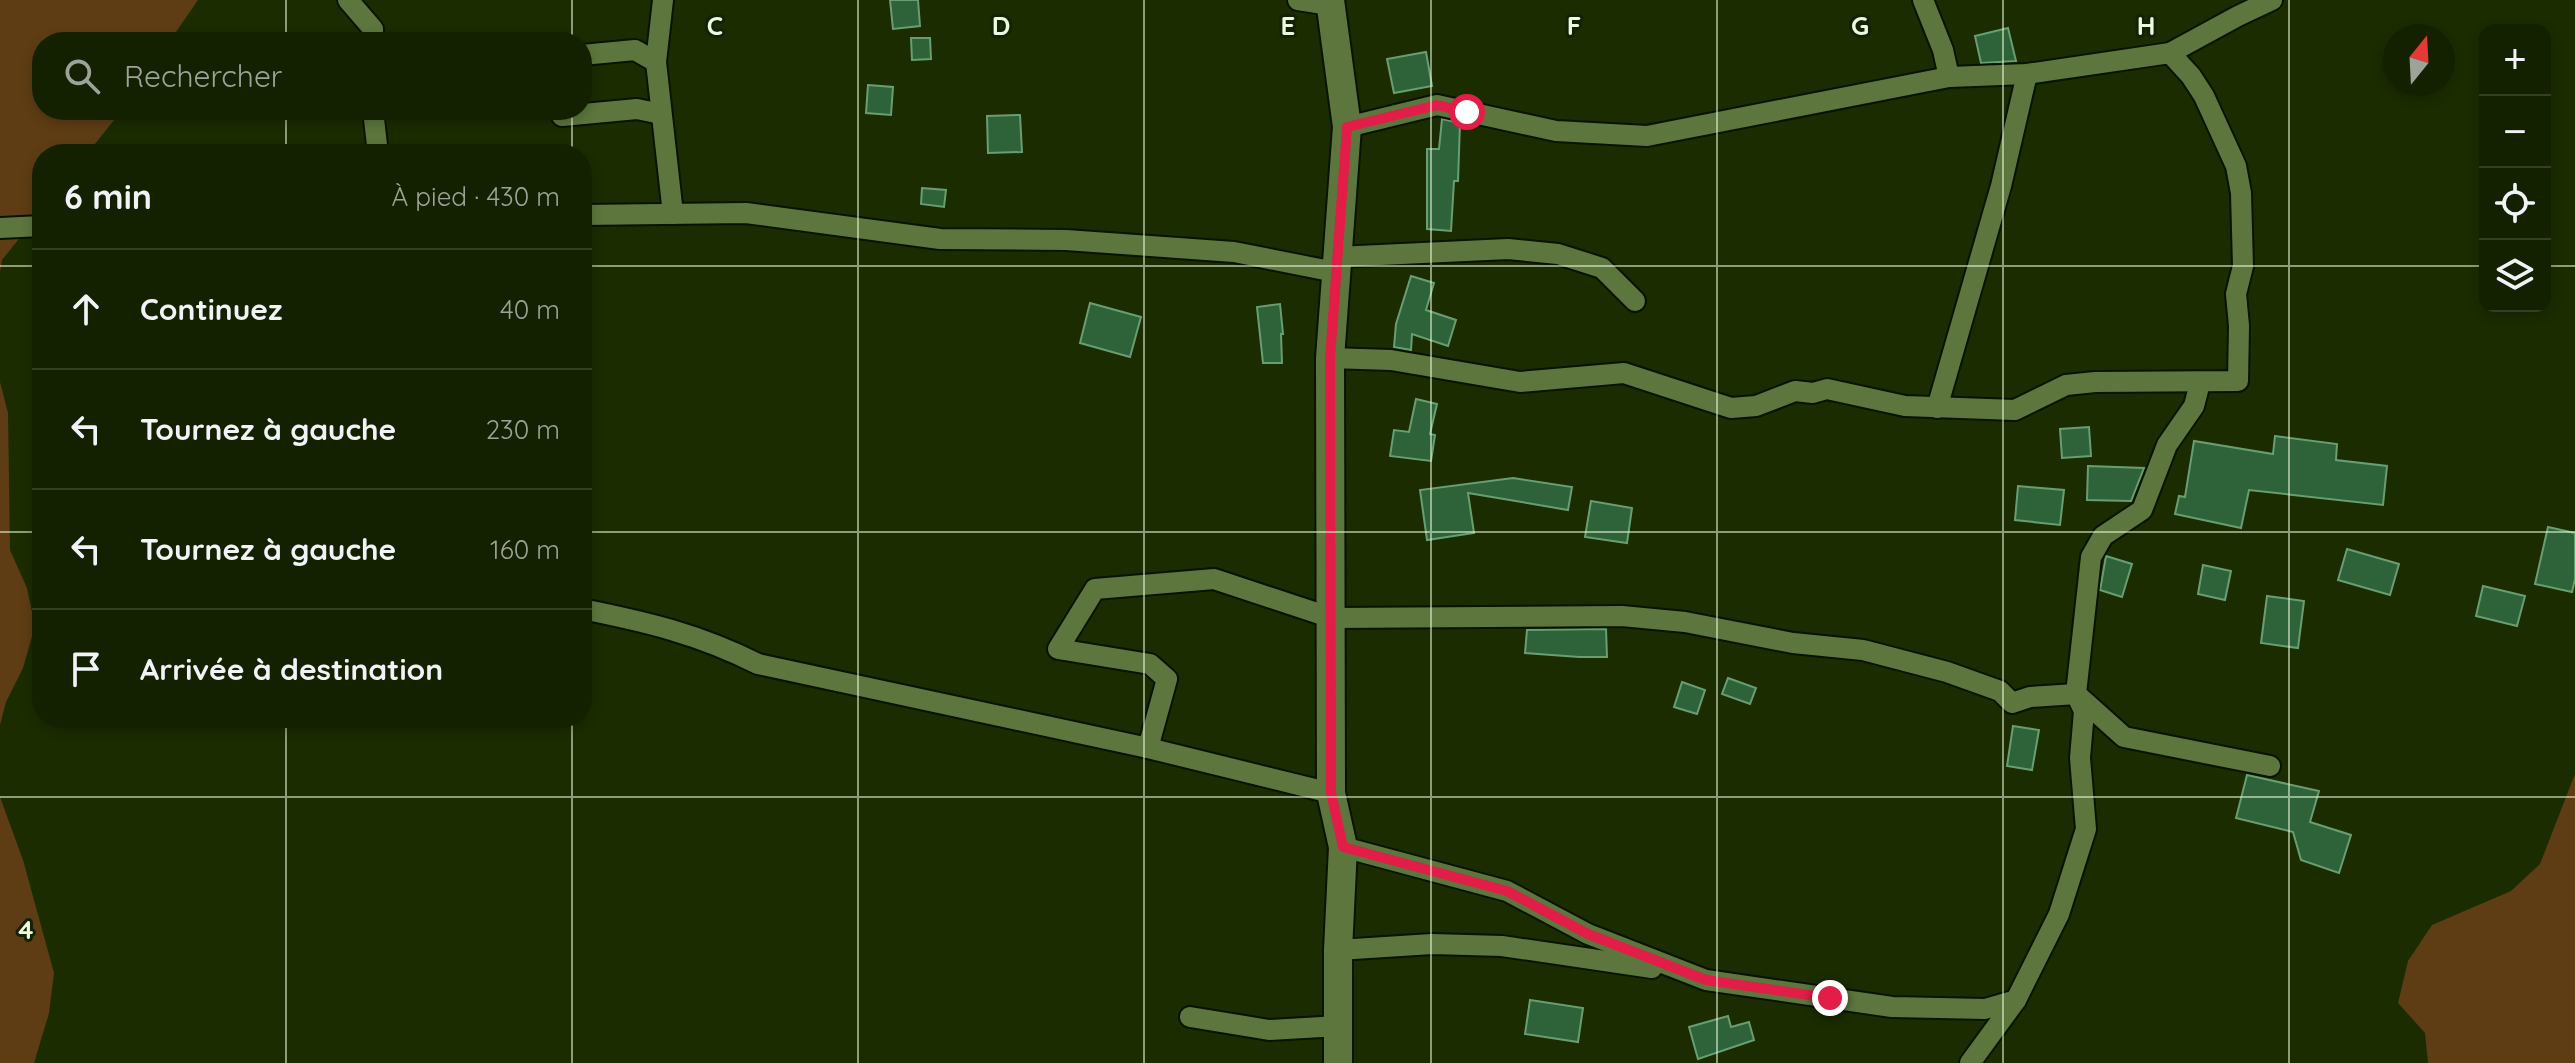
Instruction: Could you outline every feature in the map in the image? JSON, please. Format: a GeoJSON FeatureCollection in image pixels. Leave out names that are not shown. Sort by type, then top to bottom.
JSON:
{"type":"FeatureCollection","features":[{"type":"Feature","properties":{"kind":"main road"},"geometry":{"type":"LineString","coordinates":[[1330,3],[1347,127],[1330,358],[1331,793],[1343,847],[1338,950],[1338,1063]]}},
{"type":"Feature","properties":{"kind":"street"},"geometry":{"type":"LineString","coordinates":[[348,0],[373,32]]}},
{"type":"Feature","properties":{"kind":"street"},"geometry":{"type":"LineString","coordinates":[[663,0],[656,62],[673,214]]}},
{"type":"Feature","properties":{"kind":"street"},"geometry":{"type":"LineString","coordinates":[[1298,0],[1330,3]]}},
{"type":"Feature","properties":{"kind":"street"},"geometry":{"type":"LineString","coordinates":[[1923,0],[1943,50],[1949,77]]}},
{"type":"Feature","properties":{"kind":"street"},"geometry":{"type":"LineString","coordinates":[[1347,127],[1437,105],[1556,131],[1647,136],[1949,77],[2027,74],[2170,53],[2272,0]]}},
{"type":"Feature","properties":{"kind":"street"},"geometry":{"type":"LineString","coordinates":[[592,54],[635,50],[656,62]]}},
{"type":"Feature","properties":{"kind":"street"},"geometry":{"type":"LineString","coordinates":[[1330,358],[1391,360],[1520,382],[1624,373],[1731,408],[1756,406],[1795,391],[1813,393],[1827,389],[1905,406],[2015,410],[2066,385],[2238,381],[2236,294],[2243,266],[2241,193],[2236,166],[2204,96],[2170,53]]}},
{"type":"Feature","properties":{"kind":"street"},"geometry":{"type":"LineString","coordinates":[[1937,408],[2001,186],[2027,74]]}},
{"type":"Feature","properties":{"kind":"street"},"geometry":{"type":"LineString","coordinates":[[592,113],[637,109],[661,114]]}},
{"type":"Feature","properties":{"kind":"street"},"geometry":{"type":"LineString","coordinates":[[374,120],[377,144]]}},
{"type":"Feature","properties":{"kind":"street"},"geometry":{"type":"LineString","coordinates":[[592,215],[746,213],[940,239],[1066,240],[1234,252],[1336,265],[1508,249],[1558,254],[1602,268],[1635,301]]}},
{"type":"Feature","properties":{"kind":"street"},"geometry":{"type":"LineString","coordinates":[[0,228],[32,226]]}},
{"type":"Feature","properties":{"kind":"street"},"geometry":{"type":"LineString","coordinates":[[1970,1063],[2016,1000],[2059,914],[2086,829],[2080,758],[2084,711],[2076,694],[2091,557],[2103,536],[2142,510],[2167,445],[2194,406],[2200,383]]}},
{"type":"Feature","properties":{"kind":"street"},"geometry":{"type":"LineString","coordinates":[[1148,748],[1167,679],[1150,664],[1058,649],[1095,589],[1214,579],[1332,618],[1622,616],[1685,622],[1793,643],[1863,650],[1947,672],[2000,691],[2012,703],[2030,697],[2076,694],[2124,737],[2270,766]]}},
{"type":"Feature","properties":{"kind":"street"},"geometry":{"type":"LineString","coordinates":[[592,611],[644,621],[715,642],[758,664],[1148,748],[1331,793]]}},
{"type":"Feature","properties":{"kind":"street"},"geometry":{"type":"LineString","coordinates":[[1343,847],[1507,891],[1588,934],[1706,980]]}},
{"type":"Feature","properties":{"kind":"street"},"geometry":{"type":"LineString","coordinates":[[1338,950],[1432,944],[1502,946],[1583,956],[1706,980],[1892,1007],[1985,1009],[2016,1000]]}},
{"type":"Feature","properties":{"kind":"street"},"geometry":{"type":"LineString","coordinates":[[1190,1017],[1269,1030],[1339,1026]]}},
{"type":"Feature","properties":{"kind":"shaded area"},"geometry":{"type":"Polygon","coordinates":[[[0,0],[198,0],[176,32],[32,32],[32,120],[114,120],[95,144],[32,144],[32,222],[2,260],[0,272],[0,0]]]}},
{"type":"Feature","properties":{"kind":"shaded area"},"geometry":{"type":"Polygon","coordinates":[[[0,382],[8,413],[10,550],[27,588],[32,612],[32,636],[0,725],[0,382]]]}},
{"type":"Feature","properties":{"kind":"shaded area"},"geometry":{"type":"Polygon","coordinates":[[[2575,774],[2575,1063],[2428,1063],[2425,1033],[2398,1003],[2408,961],[2432,925],[2511,891],[2540,864],[2575,774]]]}},
{"type":"Feature","properties":{"kind":"shaded area"},"geometry":{"type":"Polygon","coordinates":[[[0,797],[23,860],[54,973],[49,1013],[34,1063],[0,1063],[0,797]]]}},
{"type":"Feature","properties":{"kind":"building"},"geometry":{"type":"Polygon","coordinates":[[[890,0],[918,0],[920,26],[893,29],[890,0]]]}},
{"type":"Feature","properties":{"kind":"building"},"geometry":{"type":"Polygon","coordinates":[[[2008,28],[2016,61],[1981,63],[1975,36],[2008,28]]]}},
{"type":"Feature","properties":{"kind":"building"},"geometry":{"type":"Polygon","coordinates":[[[911,38],[930,38],[931,59],[912,60],[911,38]]]}},
{"type":"Feature","properties":{"kind":"building"},"geometry":{"type":"Polygon","coordinates":[[[1426,52],[1432,86],[1394,93],[1387,59],[1426,52]]]}},
{"type":"Feature","properties":{"kind":"building"},"geometry":{"type":"Polygon","coordinates":[[[868,85],[893,87],[891,115],[866,113],[868,85]]]}},
{"type":"Feature","properties":{"kind":"building"},"geometry":{"type":"Polygon","coordinates":[[[1020,115],[1022,152],[988,153],[987,116],[1020,115]]]}},
{"type":"Feature","properties":{"kind":"building"},"geometry":{"type":"Polygon","coordinates":[[[1442,119],[1460,123],[1458,181],[1454,181],[1451,231],[1427,229],[1427,149],[1439,149],[1442,119]]]}},
{"type":"Feature","properties":{"kind":"building"},"geometry":{"type":"Polygon","coordinates":[[[922,188],[946,190],[944,207],[921,204],[922,188]]]}},
{"type":"Feature","properties":{"kind":"building"},"geometry":{"type":"Polygon","coordinates":[[[1411,276],[1434,283],[1426,310],[1456,320],[1448,346],[1412,334],[1411,350],[1394,347],[1396,324],[1411,276]]]}},
{"type":"Feature","properties":{"kind":"building"},"geometry":{"type":"Polygon","coordinates":[[[1090,303],[1141,317],[1130,357],[1080,343],[1090,303]]]}},
{"type":"Feature","properties":{"kind":"building"},"geometry":{"type":"Polygon","coordinates":[[[1280,304],[1282,363],[1263,363],[1257,307],[1280,304]]]}},
{"type":"Feature","properties":{"kind":"building"},"geometry":{"type":"Polygon","coordinates":[[[1416,399],[1437,404],[1430,434],[1435,435],[1431,461],[1390,456],[1394,430],[1409,432],[1416,399]]]}},
{"type":"Feature","properties":{"kind":"building"},"geometry":{"type":"Polygon","coordinates":[[[2089,427],[2091,456],[2062,458],[2060,429],[2089,427]]]}},
{"type":"Feature","properties":{"kind":"building"},"geometry":{"type":"Polygon","coordinates":[[[2275,436],[2337,444],[2336,460],[2387,466],[2383,505],[2249,490],[2241,528],[2175,514],[2179,496],[2185,497],[2194,441],[2273,454],[2275,436]]]}},
{"type":"Feature","properties":{"kind":"building"},"geometry":{"type":"Polygon","coordinates":[[[2088,466],[2144,468],[2131,501],[2087,500],[2088,466]]]}},
{"type":"Feature","properties":{"kind":"building"},"geometry":{"type":"Polygon","coordinates":[[[1513,478],[1572,487],[1568,510],[1468,493],[1474,533],[1427,540],[1420,490],[1513,478]]]}},
{"type":"Feature","properties":{"kind":"building"},"geometry":{"type":"Polygon","coordinates":[[[2018,486],[2064,490],[2060,525],[2015,520],[2018,486]]]}},
{"type":"Feature","properties":{"kind":"building"},"geometry":{"type":"Polygon","coordinates":[[[1591,501],[1632,508],[1627,543],[1585,537],[1591,501]]]}},
{"type":"Feature","properties":{"kind":"building"},"geometry":{"type":"Polygon","coordinates":[[[2548,527],[2575,533],[2572,592],[2535,584],[2548,527]]]}},
{"type":"Feature","properties":{"kind":"building"},"geometry":{"type":"Polygon","coordinates":[[[2347,549],[2399,564],[2390,595],[2338,580],[2347,549]]]}},
{"type":"Feature","properties":{"kind":"building"},"geometry":{"type":"Polygon","coordinates":[[[2106,556],[2132,564],[2122,597],[2100,590],[2106,556]]]}},
{"type":"Feature","properties":{"kind":"building"},"geometry":{"type":"Polygon","coordinates":[[[2203,565],[2231,571],[2225,600],[2198,594],[2203,565]]]}},
{"type":"Feature","properties":{"kind":"building"},"geometry":{"type":"Polygon","coordinates":[[[2483,586],[2525,596],[2517,626],[2476,616],[2483,586]]]}},
{"type":"Feature","properties":{"kind":"building"},"geometry":{"type":"Polygon","coordinates":[[[2267,596],[2304,601],[2298,648],[2261,643],[2267,596]]]}},
{"type":"Feature","properties":{"kind":"building"},"geometry":{"type":"Polygon","coordinates":[[[1606,629],[1607,657],[1525,653],[1527,630],[1606,629]]]}},
{"type":"Feature","properties":{"kind":"building"},"geometry":{"type":"Polygon","coordinates":[[[1728,678],[1756,688],[1750,704],[1722,694],[1728,678]]]}},
{"type":"Feature","properties":{"kind":"building"},"geometry":{"type":"Polygon","coordinates":[[[1682,682],[1705,690],[1697,714],[1674,707],[1682,682]]]}},
{"type":"Feature","properties":{"kind":"building"},"geometry":{"type":"Polygon","coordinates":[[[2013,726],[2039,730],[2032,770],[2007,766],[2013,726]]]}},
{"type":"Feature","properties":{"kind":"building"},"geometry":{"type":"Polygon","coordinates":[[[2247,775],[2319,791],[2310,822],[2351,835],[2339,873],[2301,860],[2293,832],[2236,818],[2247,775]]]}},
{"type":"Feature","properties":{"kind":"building"},"geometry":{"type":"Polygon","coordinates":[[[1530,1000],[1583,1008],[1578,1042],[1525,1034],[1530,1000]]]}},
{"type":"Feature","properties":{"kind":"building"},"geometry":{"type":"Polygon","coordinates":[[[1728,1016],[1731,1027],[1749,1022],[1754,1040],[1698,1059],[1689,1027],[1728,1016]]]}},
{"type":"Feature","properties":{"kind":"route"},"geometry":{"type":"LineString","coordinates":[[1467,112],[1437,105],[1347,127],[1330,358],[1331,793],[1343,847],[1507,891],[1588,934],[1706,980],[1830,998]]}}]}
